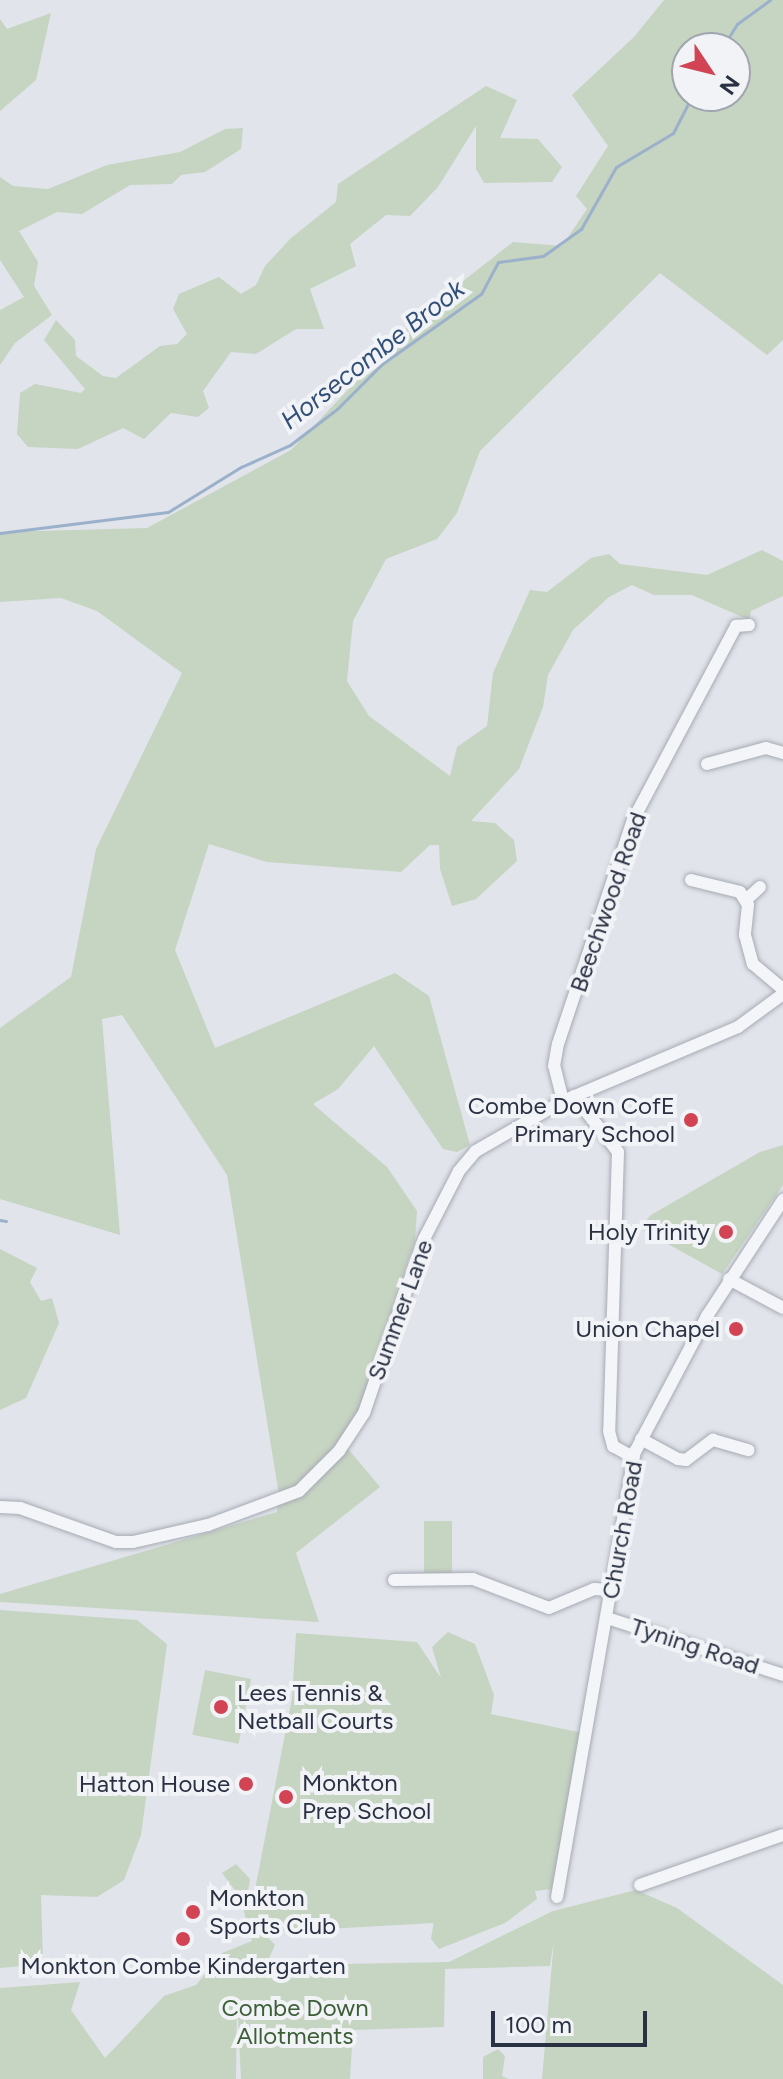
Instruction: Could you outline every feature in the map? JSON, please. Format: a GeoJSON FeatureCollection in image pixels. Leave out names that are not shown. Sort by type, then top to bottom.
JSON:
{"type":"FeatureCollection","features":[{"type":"Feature","properties":{"kind":"street","name":"Beechwood Road"},"geometry":{"type":"LineString","coordinates":[[568,1098],[554,1066],[558,1044],[633,820],[739,622]]}},
{"type":"Feature","properties":{"kind":"street"},"geometry":{"type":"LineString","coordinates":[[707,764],[766,748],[782,753]]}},
{"type":"Feature","properties":{"kind":"street"},"geometry":{"type":"LineString","coordinates":[[691,880],[731,887],[746,900]]}},
{"type":"Feature","properties":{"kind":"street"},"geometry":{"type":"LineString","coordinates":[[760,887],[746,900],[745,935],[753,964],[783,992]]}},
{"type":"Feature","properties":{"kind":"street","name":"Summer Lane"},"geometry":{"type":"LineString","coordinates":[[0,1507],[20,1508],[116,1542],[133,1542],[208,1525],[299,1491],[339,1451],[364,1413],[424,1239],[459,1171],[496,1137],[568,1098],[738,1027],[783,992]]}},
{"type":"Feature","properties":{"kind":"street"},"geometry":{"type":"LineString","coordinates":[[568,1098],[618,1152],[609,1431],[613,1446],[633,1457]]}},
{"type":"Feature","properties":{"kind":"street","name":"Church Road"},"geometry":{"type":"LineString","coordinates":[[557,1897],[633,1457],[729,1279],[783,1200]]}},
{"type":"Feature","properties":{"kind":"street"},"geometry":{"type":"LineString","coordinates":[[729,1279],[783,1308]]}},
{"type":"Feature","properties":{"kind":"street"},"geometry":{"type":"LineString","coordinates":[[641,1439],[678,1459],[686,1460],[713,1440],[749,1450]]}},
{"type":"Feature","properties":{"kind":"street"},"geometry":{"type":"LineString","coordinates":[[394,1580],[488,1582],[549,1608],[594,1589],[611,1590]]}},
{"type":"Feature","properties":{"kind":"street","name":"Tyning Road"},"geometry":{"type":"LineString","coordinates":[[607,1618],[783,1675]]}},
{"type":"Feature","properties":{"kind":"street"},"geometry":{"type":"LineString","coordinates":[[640,1885],[783,1835]]}},
{"type":"Feature","properties":{"kind":"green space"},"geometry":{"type":"Polygon","coordinates":[[[664,0],[783,0],[783,340],[767,355],[660,273],[480,451],[457,513],[437,539],[386,559],[353,621],[347,681],[369,716],[450,776],[457,747],[487,726],[493,673],[530,590],[547,592],[591,558],[609,554],[620,564],[707,575],[762,550],[783,561],[783,596],[751,611],[749,620],[692,595],[654,595],[632,585],[609,597],[573,630],[548,675],[543,707],[519,769],[471,821],[495,823],[514,840],[517,861],[476,899],[452,906],[440,869],[439,845],[430,845],[401,872],[267,862],[209,844],[175,950],[215,1048],[395,973],[429,996],[470,1145],[457,1152],[443,1149],[374,1046],[338,1089],[313,1104],[387,1167],[417,1211],[415,1240],[358,1412],[340,1439],[380,1487],[296,1553],[319,1622],[0,1602],[0,1594],[277,1512],[279,1495],[227,1175],[122,1015],[102,1019],[120,1235],[0,1199],[0,1028],[71,977],[96,849],[182,673],[97,611],[61,598],[0,602],[0,532],[147,528],[291,450],[416,318],[513,242],[562,246],[587,209],[576,196],[608,146],[572,95],[634,37],[664,0]]]}},
{"type":"Feature","properties":{"kind":"green space"},"geometry":{"type":"Polygon","coordinates":[[[51,13],[36,80],[0,111],[0,19],[7,29],[51,13]]]}},
{"type":"Feature","properties":{"kind":"green space"},"geometry":{"type":"Polygon","coordinates":[[[486,86],[517,100],[500,138],[538,139],[562,167],[552,182],[484,183],[476,169],[476,126],[438,187],[410,216],[386,215],[350,244],[356,266],[310,289],[324,329],[296,329],[256,354],[231,352],[203,391],[209,408],[198,417],[171,413],[144,439],[123,428],[78,449],[28,447],[17,434],[20,393],[35,384],[81,393],[85,389],[44,340],[56,320],[75,340],[76,356],[103,376],[116,378],[160,346],[177,344],[187,334],[173,309],[179,294],[219,277],[241,294],[256,285],[265,266],[291,238],[336,202],[338,184],[486,86]]]}},
{"type":"Feature","properties":{"kind":"green space"},"geometry":{"type":"Polygon","coordinates":[[[243,128],[241,149],[205,172],[181,175],[172,184],[130,185],[82,214],[57,212],[19,231],[38,262],[34,286],[52,315],[15,343],[0,365],[0,310],[24,297],[0,260],[0,177],[13,186],[48,189],[107,165],[180,152],[225,129],[243,128]]]}},
{"type":"Feature","properties":{"kind":"green space"},"geometry":{"type":"Polygon","coordinates":[[[783,1145],[783,1185],[722,1274],[639,1228],[651,1215],[760,1152],[783,1145]]]}},
{"type":"Feature","properties":{"kind":"green space"},"geometry":{"type":"Polygon","coordinates":[[[0,1249],[37,1268],[30,1282],[41,1301],[52,1298],[59,1323],[26,1398],[0,1410],[0,1249]]]}},
{"type":"Feature","properties":{"kind":"green space"},"geometry":{"type":"Polygon","coordinates":[[[424,1521],[452,1521],[452,1573],[424,1573],[424,1521]]]}},
{"type":"Feature","properties":{"kind":"green space"},"geometry":{"type":"Polygon","coordinates":[[[0,1610],[137,1620],[167,1644],[141,1835],[124,1880],[97,1897],[41,1895],[43,1964],[0,1968],[0,1610]]]}},
{"type":"Feature","properties":{"kind":"green space","name":"Combe Down Allotments"},"geometry":{"type":"Polygon","coordinates":[[[448,1632],[475,1644],[494,1695],[491,1714],[583,1733],[552,1889],[535,1891],[537,1899],[505,1923],[439,1949],[431,1939],[434,1923],[273,1932],[261,1917],[264,1933],[275,1945],[267,1963],[249,1962],[246,1966],[449,1962],[553,1911],[636,1890],[677,1908],[783,1985],[783,2079],[542,2079],[554,1940],[550,1966],[445,1969],[444,2027],[353,2030],[350,2079],[241,2079],[237,1997],[236,2079],[0,2079],[0,1988],[80,1982],[71,2010],[105,2058],[164,1996],[196,1985],[222,1953],[252,1941],[240,1897],[222,1873],[236,1864],[250,1879],[248,1892],[254,1895],[292,1698],[296,1633],[417,1642],[441,1678],[432,1647],[448,1632]]]}},
{"type":"Feature","properties":{"kind":"green space","name":"Lees Tennis & Netball Courts"},"geometry":{"type":"Polygon","coordinates":[[[205,1670],[251,1679],[239,1744],[192,1735],[205,1670]]]}},
{"type":"Feature","properties":{"kind":"green space"},"geometry":{"type":"Polygon","coordinates":[[[498,2049],[505,2056],[502,2076],[509,2079],[483,2079],[483,2057],[498,2049]]]}},
{"type":"Feature","properties":{"kind":"waterway","name":"Horsecombe Brook"},"geometry":{"type":"LineString","coordinates":[[732,32],[737,24],[770,0]]}},
{"type":"Feature","properties":{"kind":"waterway","name":"Horsecombe Brook"},"geometry":{"type":"LineString","coordinates":[[0,533],[168,512],[241,467],[290,445],[337,409],[382,364],[481,294],[498,262],[543,256],[581,229],[616,167],[673,133],[684,112]]}},
{"type":"Feature","properties":{"kind":"waterway"},"geometry":{"type":"LineString","coordinates":[[0,1220],[6,1221]]}},
{"type":"Feature","properties":{"kind":"place","name":"Combe Down CofE Primary School"},"geometry":{"type":"Point","coordinates":[691,1120]}},
{"type":"Feature","properties":{"kind":"place","name":"Holy Trinity"},"geometry":{"type":"Point","coordinates":[726,1232]}},
{"type":"Feature","properties":{"kind":"place","name":"Union Chapel"},"geometry":{"type":"Point","coordinates":[736,1329]}},
{"type":"Feature","properties":{"kind":"place","name":"Lees Tennis & Netball Courts"},"geometry":{"type":"Point","coordinates":[221,1707]}},
{"type":"Feature","properties":{"kind":"place","name":"Hatton House"},"geometry":{"type":"Point","coordinates":[246,1784]}},
{"type":"Feature","properties":{"kind":"place","name":"Monkton Prep School"},"geometry":{"type":"Point","coordinates":[286,1797]}},
{"type":"Feature","properties":{"kind":"place","name":"Monkton Sports Club"},"geometry":{"type":"Point","coordinates":[193,1912]}},
{"type":"Feature","properties":{"kind":"place","name":"Monkton Combe Kindergarten"},"geometry":{"type":"Point","coordinates":[183,1939]}}]}
